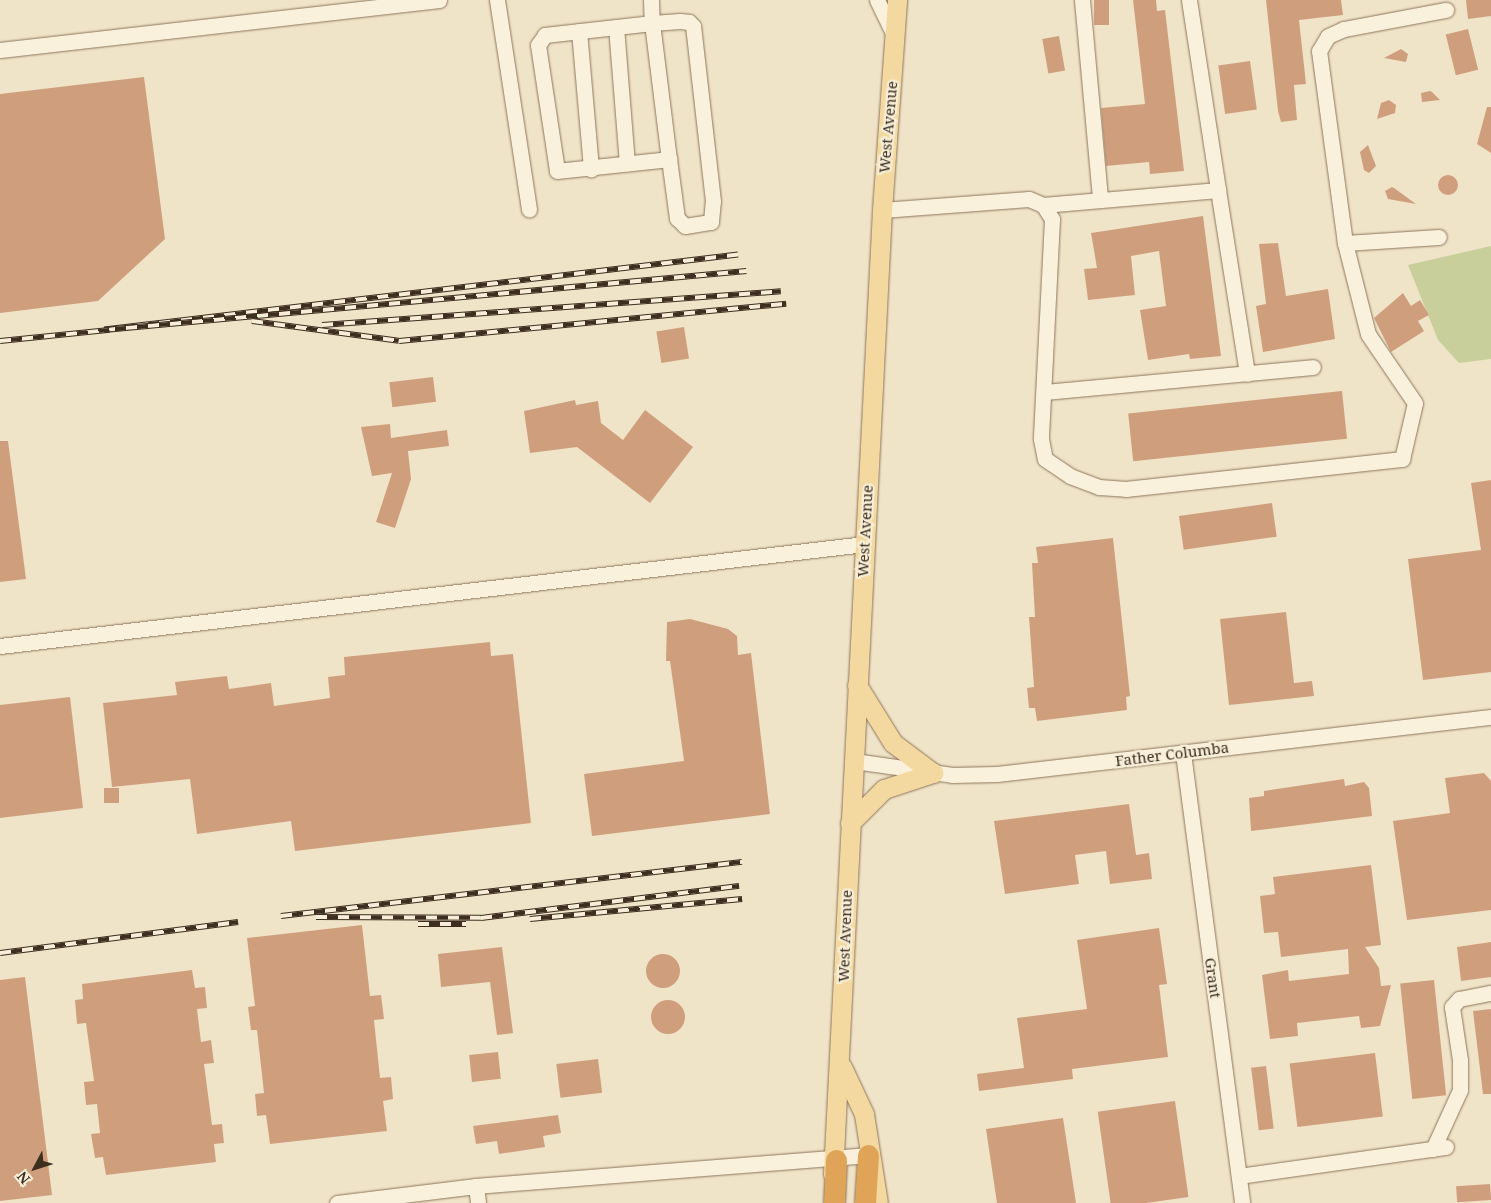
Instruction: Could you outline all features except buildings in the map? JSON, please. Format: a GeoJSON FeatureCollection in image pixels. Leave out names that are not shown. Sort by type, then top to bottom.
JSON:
{"type":"FeatureCollection","features":[{"type":"Feature","properties":{"kind":"highway"},"geometry":{"type":"LineString","coordinates":[[865,1203],[868,1155]]}},
{"type":"Feature","properties":{"kind":"highway"},"geometry":{"type":"LineString","coordinates":[[834,1203],[836,1160]]}},
{"type":"Feature","properties":{"kind":"main road","name":"West Avenue"},"geometry":{"type":"LineString","coordinates":[[828,1203],[836,1160],[864,544],[882,210],[896,37],[897,0]]}},
{"type":"Feature","properties":{"kind":"main road"},"geometry":{"type":"LineString","coordinates":[[857,685],[893,744],[934,773]]}},
{"type":"Feature","properties":{"kind":"main road"},"geometry":{"type":"LineString","coordinates":[[850,823],[879,792],[934,773]]}},
{"type":"Feature","properties":{"kind":"main road","name":"West Avenue"},"geometry":{"type":"LineString","coordinates":[[840,1063],[864,1114],[868,1155],[878,1203]]}},
{"type":"Feature","properties":{"kind":"street"},"geometry":{"type":"LineString","coordinates":[[0,50],[439,0]]}},
{"type":"Feature","properties":{"kind":"street"},"geometry":{"type":"LineString","coordinates":[[498,0],[528,210]]}},
{"type":"Feature","properties":{"kind":"street"},"geometry":{"type":"LineString","coordinates":[[651,0],[652,23],[677,218],[685,226],[710,222],[714,215],[693,26],[680,20],[652,23],[616,27],[578,31],[545,35],[538,45],[553,166],[563,173],[669,159]]}},
{"type":"Feature","properties":{"kind":"street"},"geometry":{"type":"LineString","coordinates":[[877,0],[896,37]]}},
{"type":"Feature","properties":{"kind":"street"},"geometry":{"type":"LineString","coordinates":[[1082,0],[1100,199]]}},
{"type":"Feature","properties":{"kind":"street"},"geometry":{"type":"LineString","coordinates":[[1189,0],[1247,374]]}},
{"type":"Feature","properties":{"kind":"street"},"geometry":{"type":"LineString","coordinates":[[1044,205],[1052,219],[1041,439],[1045,459],[1070,476],[1099,487],[1211,483],[1290,468],[1402,459],[1415,403],[1368,334],[1344,243],[1319,51],[1328,36],[1344,29],[1446,10]]}},
{"type":"Feature","properties":{"kind":"street"},"geometry":{"type":"LineString","coordinates":[[616,27],[627,164]]}},
{"type":"Feature","properties":{"kind":"street"},"geometry":{"type":"LineString","coordinates":[[578,31],[591,169]]}},
{"type":"Feature","properties":{"kind":"street"},"geometry":{"type":"LineString","coordinates":[[882,210],[1030,199],[1044,205],[1218,190]]}},
{"type":"Feature","properties":{"kind":"street"},"geometry":{"type":"LineString","coordinates":[[1344,243],[1439,237]]}},
{"type":"Feature","properties":{"kind":"street"},"geometry":{"type":"LineString","coordinates":[[1044,392],[1312,367]]}},
{"type":"Feature","properties":{"kind":"street"},"geometry":{"type":"LineString","coordinates":[[0,646],[864,544]]}},
{"type":"Feature","properties":{"kind":"street","name":"Father Columba"},"geometry":{"type":"LineString","coordinates":[[854,761],[934,773],[997,774],[1491,717]]}},
{"type":"Feature","properties":{"kind":"street","name":"Grant"},"geometry":{"type":"LineString","coordinates":[[1183,753],[1242,1203]]}},
{"type":"Feature","properties":{"kind":"street"},"geometry":{"type":"LineString","coordinates":[[1239,1176],[1439,1148],[1460,1090],[1460,1060],[1452,1007],[1459,999],[1491,993]]}},
{"type":"Feature","properties":{"kind":"street"},"geometry":{"type":"LineString","coordinates":[[336,1203],[476,1186],[836,1160],[868,1155]]}},
{"type":"Feature","properties":{"kind":"street"},"geometry":{"type":"LineString","coordinates":[[476,1186],[478,1203]]}},
{"type":"Feature","properties":{"kind":"green space"},"geometry":{"type":"Polygon","coordinates":[[[1491,246],[1491,359],[1459,363],[1438,340],[1408,265],[1491,246]]]}},
{"type":"Feature","properties":{"kind":"railway"},"geometry":{"type":"LineString","coordinates":[[738,255],[104,330],[746,271]]}},
{"type":"Feature","properties":{"kind":"railway"},"geometry":{"type":"LineString","coordinates":[[322,325],[781,291]]}},
{"type":"Feature","properties":{"kind":"railway"},"geometry":{"type":"LineString","coordinates":[[252,321],[399,341],[786,304]]}},
{"type":"Feature","properties":{"kind":"railway"},"geometry":{"type":"LineString","coordinates":[[0,341],[109,330]]}},
{"type":"Feature","properties":{"kind":"railway"},"geometry":{"type":"LineString","coordinates":[[281,916],[742,862]]}},
{"type":"Feature","properties":{"kind":"railway"},"geometry":{"type":"LineString","coordinates":[[316,917],[481,918],[739,886]]}},
{"type":"Feature","properties":{"kind":"railway"},"geometry":{"type":"LineString","coordinates":[[530,919],[742,899]]}},
{"type":"Feature","properties":{"kind":"railway"},"geometry":{"type":"LineString","coordinates":[[0,953],[238,922]]}},
{"type":"Feature","properties":{"kind":"railway"},"geometry":{"type":"LineString","coordinates":[[418,924],[466,924]]}}]}
